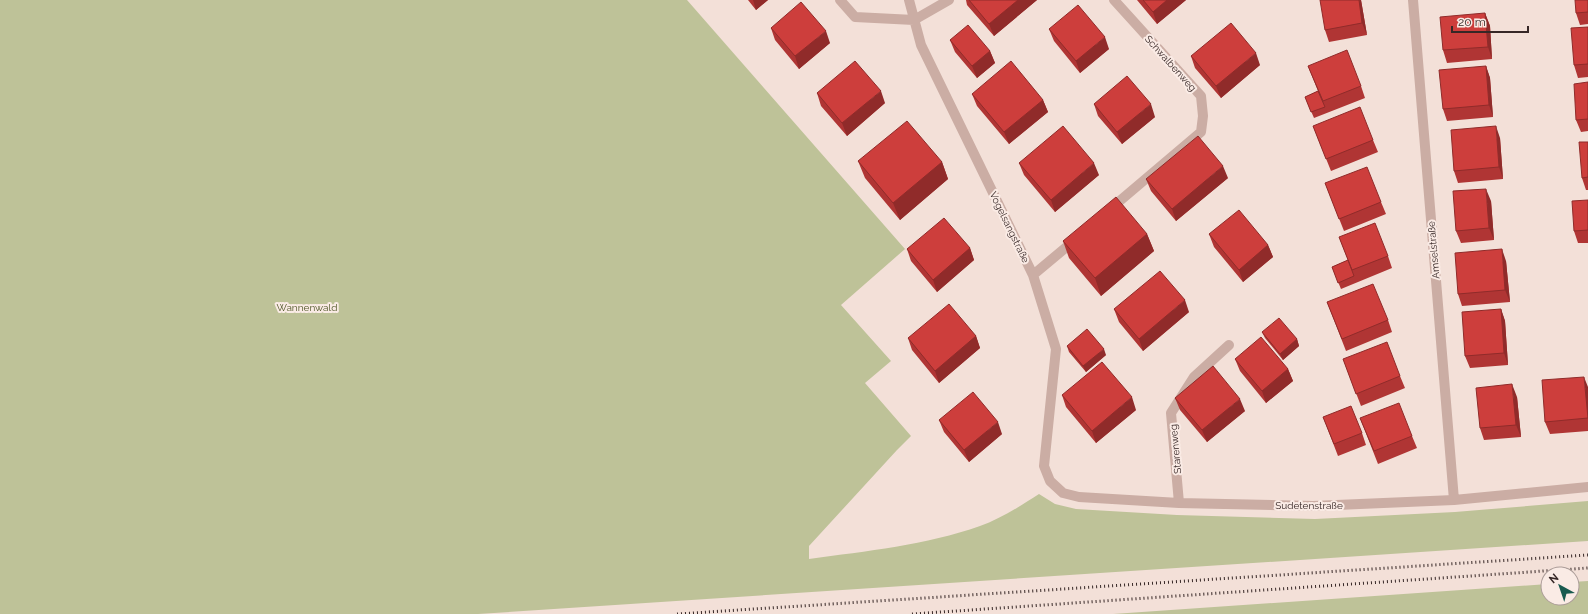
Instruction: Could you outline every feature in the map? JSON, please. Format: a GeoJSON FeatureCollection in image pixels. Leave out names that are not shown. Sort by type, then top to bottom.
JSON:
{"type":"FeatureCollection","features":[{"type":"Feature","properties":{"kind":"street"},"geometry":{"type":"LineString","coordinates":[[840,0],[855,17],[914,20],[949,0]]}},
{"type":"Feature","properties":{"kind":"street","name":"Vogelsangstraße"},"geometry":{"type":"LineString","coordinates":[[909,0],[921,45],[1034,275],[1056,349],[1044,466]]}},
{"type":"Feature","properties":{"kind":"street","name":"Schwalbenweg"},"geometry":{"type":"LineString","coordinates":[[1099,219],[1201,132],[1203,116],[1201,96],[1114,0]]}},
{"type":"Feature","properties":{"kind":"street","name":"Amselstraße"},"geometry":{"type":"LineString","coordinates":[[1413,0],[1454,500]]}},
{"type":"Feature","properties":{"kind":"street"},"geometry":{"type":"LineString","coordinates":[[1034,275],[1081,234]]}},
{"type":"Feature","properties":{"kind":"street","name":"Starenweg"},"geometry":{"type":"LineString","coordinates":[[1179,503],[1171,413],[1194,376],[1229,345]]}},
{"type":"Feature","properties":{"kind":"street","name":"Sudetenstraße"},"geometry":{"type":"LineString","coordinates":[[1044,466],[1050,481],[1063,493],[1079,497],[1179,503],[1313,506],[1454,500],[1588,487]]}},
{"type":"Feature","properties":{"kind":"green space","name":"Wannenwald"},"geometry":{"type":"Polygon","coordinates":[[[0,0],[687,0],[905,249],[841,305],[891,361],[865,383],[911,436],[809,546],[809,559],[896,547],[960,533],[995,520],[1039,494],[1055,504],[1076,509],[1177,515],[1315,519],[1455,512],[1588,501],[1588,541],[478,614],[0,614],[0,0]]]}},
{"type":"Feature","properties":{"kind":"green space"},"geometry":{"type":"Polygon","coordinates":[[[1588,581],[1588,614],[1113,614],[1540,585],[1540,606],[1580,606],[1580,582],[1588,581]]]}},
{"type":"Feature","properties":{"kind":"building"},"geometry":{"type":"Polygon","coordinates":[[[969,0],[1018,0],[989,24],[969,0]]]}},
{"type":"Feature","properties":{"kind":"building"},"geometry":{"type":"Polygon","coordinates":[[[1143,0],[1167,0],[1153,12],[1143,0]]]}},
{"type":"Feature","properties":{"kind":"building"},"geometry":{"type":"Polygon","coordinates":[[[1320,0],[1359,0],[1362,23],[1325,30],[1320,0]]]}},
{"type":"Feature","properties":{"kind":"building"},"geometry":{"type":"Polygon","coordinates":[[[1575,0],[1588,0],[1588,12],[1576,13],[1575,0]]]}},
{"type":"Feature","properties":{"kind":"building"},"geometry":{"type":"Polygon","coordinates":[[[801,2],[826,31],[795,56],[771,28],[801,2]]]}},
{"type":"Feature","properties":{"kind":"building"},"geometry":{"type":"Polygon","coordinates":[[[1078,5],[1105,37],[1076,61],[1049,29],[1078,5]]]}},
{"type":"Feature","properties":{"kind":"building"},"geometry":{"type":"Polygon","coordinates":[[[1485,13],[1488,47],[1443,50],[1440,17],[1485,13]]]}},
{"type":"Feature","properties":{"kind":"building"},"geometry":{"type":"Polygon","coordinates":[[[1231,23],[1256,53],[1216,86],[1191,56],[1231,23]]]}},
{"type":"Feature","properties":{"kind":"building"},"geometry":{"type":"Polygon","coordinates":[[[968,25],[990,51],[972,66],[950,40],[968,25]]]}},
{"type":"Feature","properties":{"kind":"building"},"geometry":{"type":"Polygon","coordinates":[[[1588,27],[1588,64],[1574,65],[1571,28],[1588,27]]]}},
{"type":"Feature","properties":{"kind":"building"},"geometry":{"type":"Polygon","coordinates":[[[1347,50],[1361,86],[1323,101],[1308,66],[1347,50]]]}},
{"type":"Feature","properties":{"kind":"building"},"geometry":{"type":"Polygon","coordinates":[[[855,61],[881,91],[842,123],[817,93],[855,61]]]}},
{"type":"Feature","properties":{"kind":"building"},"geometry":{"type":"Polygon","coordinates":[[[1011,61],[1043,100],[1004,132],[972,94],[1011,61]]]}},
{"type":"Feature","properties":{"kind":"building"},"geometry":{"type":"Polygon","coordinates":[[[1486,66],[1489,105],[1443,109],[1439,70],[1486,66]]]}},
{"type":"Feature","properties":{"kind":"building"},"geometry":{"type":"Polygon","coordinates":[[[1127,76],[1151,104],[1117,132],[1094,104],[1127,76]]]}},
{"type":"Feature","properties":{"kind":"building"},"geometry":{"type":"Polygon","coordinates":[[[1588,82],[1588,119],[1576,120],[1574,84],[1588,82]]]}},
{"type":"Feature","properties":{"kind":"building"},"geometry":{"type":"Polygon","coordinates":[[[1318,91],[1325,107],[1311,112],[1305,97],[1318,91]]]}},
{"type":"Feature","properties":{"kind":"building"},"geometry":{"type":"Polygon","coordinates":[[[1360,107],[1373,140],[1326,159],[1313,126],[1360,107]]]}},
{"type":"Feature","properties":{"kind":"building"},"geometry":{"type":"Polygon","coordinates":[[[907,121],[942,162],[893,203],[858,161],[907,121]]]}},
{"type":"Feature","properties":{"kind":"building"},"geometry":{"type":"Polygon","coordinates":[[[1063,126],[1094,163],[1051,200],[1019,163],[1063,126]]]}},
{"type":"Feature","properties":{"kind":"building"},"geometry":{"type":"Polygon","coordinates":[[[1496,126],[1499,167],[1454,171],[1451,130],[1496,126]]]}},
{"type":"Feature","properties":{"kind":"building"},"geometry":{"type":"Polygon","coordinates":[[[1198,136],[1223,166],[1172,209],[1146,179],[1198,136]]]}},
{"type":"Feature","properties":{"kind":"building"},"geometry":{"type":"Polygon","coordinates":[[[1579,142],[1588,142],[1588,177],[1582,178],[1579,142]]]}},
{"type":"Feature","properties":{"kind":"building"},"geometry":{"type":"Polygon","coordinates":[[[1367,167],[1381,202],[1339,219],[1325,183],[1367,167]]]}},
{"type":"Feature","properties":{"kind":"building"},"geometry":{"type":"Polygon","coordinates":[[[1486,189],[1489,228],[1456,231],[1453,191],[1486,189]]]}},
{"type":"Feature","properties":{"kind":"building"},"geometry":{"type":"Polygon","coordinates":[[[1116,197],[1147,234],[1095,278],[1063,241],[1116,197]]]}},
{"type":"Feature","properties":{"kind":"building"},"geometry":{"type":"Polygon","coordinates":[[[1588,200],[1588,230],[1574,231],[1572,201],[1588,200]]]}},
{"type":"Feature","properties":{"kind":"building"},"geometry":{"type":"Polygon","coordinates":[[[1239,210],[1268,245],[1239,270],[1209,234],[1239,210]]]}},
{"type":"Feature","properties":{"kind":"building"},"geometry":{"type":"Polygon","coordinates":[[[944,218],[970,248],[933,280],[907,249],[944,218]]]}},
{"type":"Feature","properties":{"kind":"building"},"geometry":{"type":"Polygon","coordinates":[[[1375,223],[1388,256],[1352,270],[1339,237],[1375,223]]]}},
{"type":"Feature","properties":{"kind":"building"},"geometry":{"type":"Polygon","coordinates":[[[1502,249],[1505,290],[1458,294],[1455,253],[1502,249]]]}},
{"type":"Feature","properties":{"kind":"building"},"geometry":{"type":"Polygon","coordinates":[[[1348,260],[1354,276],[1338,283],[1332,267],[1348,260]]]}},
{"type":"Feature","properties":{"kind":"building"},"geometry":{"type":"Polygon","coordinates":[[[1160,271],[1185,300],[1139,339],[1114,309],[1160,271]]]}},
{"type":"Feature","properties":{"kind":"building"},"geometry":{"type":"Polygon","coordinates":[[[1373,284],[1388,320],[1342,339],[1327,302],[1373,284]]]}},
{"type":"Feature","properties":{"kind":"building"},"geometry":{"type":"Polygon","coordinates":[[[949,304],[976,336],[935,371],[908,338],[949,304]]]}},
{"type":"Feature","properties":{"kind":"building"},"geometry":{"type":"Polygon","coordinates":[[[1501,309],[1504,353],[1465,356],[1462,312],[1501,309]]]}},
{"type":"Feature","properties":{"kind":"building"},"geometry":{"type":"Polygon","coordinates":[[[1279,318],[1297,339],[1280,354],[1262,332],[1279,318]]]}},
{"type":"Feature","properties":{"kind":"building"},"geometry":{"type":"Polygon","coordinates":[[[1087,329],[1104,349],[1083,366],[1067,346],[1087,329]]]}},
{"type":"Feature","properties":{"kind":"building"},"geometry":{"type":"Polygon","coordinates":[[[1261,337],[1288,369],[1262,391],[1235,359],[1261,337]]]}},
{"type":"Feature","properties":{"kind":"building"},"geometry":{"type":"Polygon","coordinates":[[[1387,342],[1400,376],[1356,394],[1343,359],[1387,342]]]}},
{"type":"Feature","properties":{"kind":"building"},"geometry":{"type":"Polygon","coordinates":[[[1102,362],[1132,397],[1092,431],[1062,395],[1102,362]]]}},
{"type":"Feature","properties":{"kind":"building"},"geometry":{"type":"Polygon","coordinates":[[[1213,366],[1240,399],[1202,430],[1175,398],[1213,366]]]}},
{"type":"Feature","properties":{"kind":"building"},"geometry":{"type":"Polygon","coordinates":[[[1584,377],[1588,418],[1545,422],[1542,380],[1584,377]]]}},
{"type":"Feature","properties":{"kind":"building"},"geometry":{"type":"Polygon","coordinates":[[[1512,384],[1516,425],[1480,428],[1476,388],[1512,384]]]}},
{"type":"Feature","properties":{"kind":"building"},"geometry":{"type":"Polygon","coordinates":[[[973,392],[998,422],[964,450],[939,420],[973,392]]]}},
{"type":"Feature","properties":{"kind":"building"},"geometry":{"type":"Polygon","coordinates":[[[1399,403],[1412,436],[1374,451],[1360,418],[1399,403]]]}},
{"type":"Feature","properties":{"kind":"building"},"geometry":{"type":"Polygon","coordinates":[[[1351,406],[1362,433],[1334,444],[1323,417],[1351,406]]]}},
{"type":"Feature","properties":{"kind":"railway"},"geometry":{"type":"LineString","coordinates":[[677,614],[1588,555]]}},
{"type":"Feature","properties":{"kind":"railway"},"geometry":{"type":"LineString","coordinates":[[912,614],[1588,568]]}}]}
